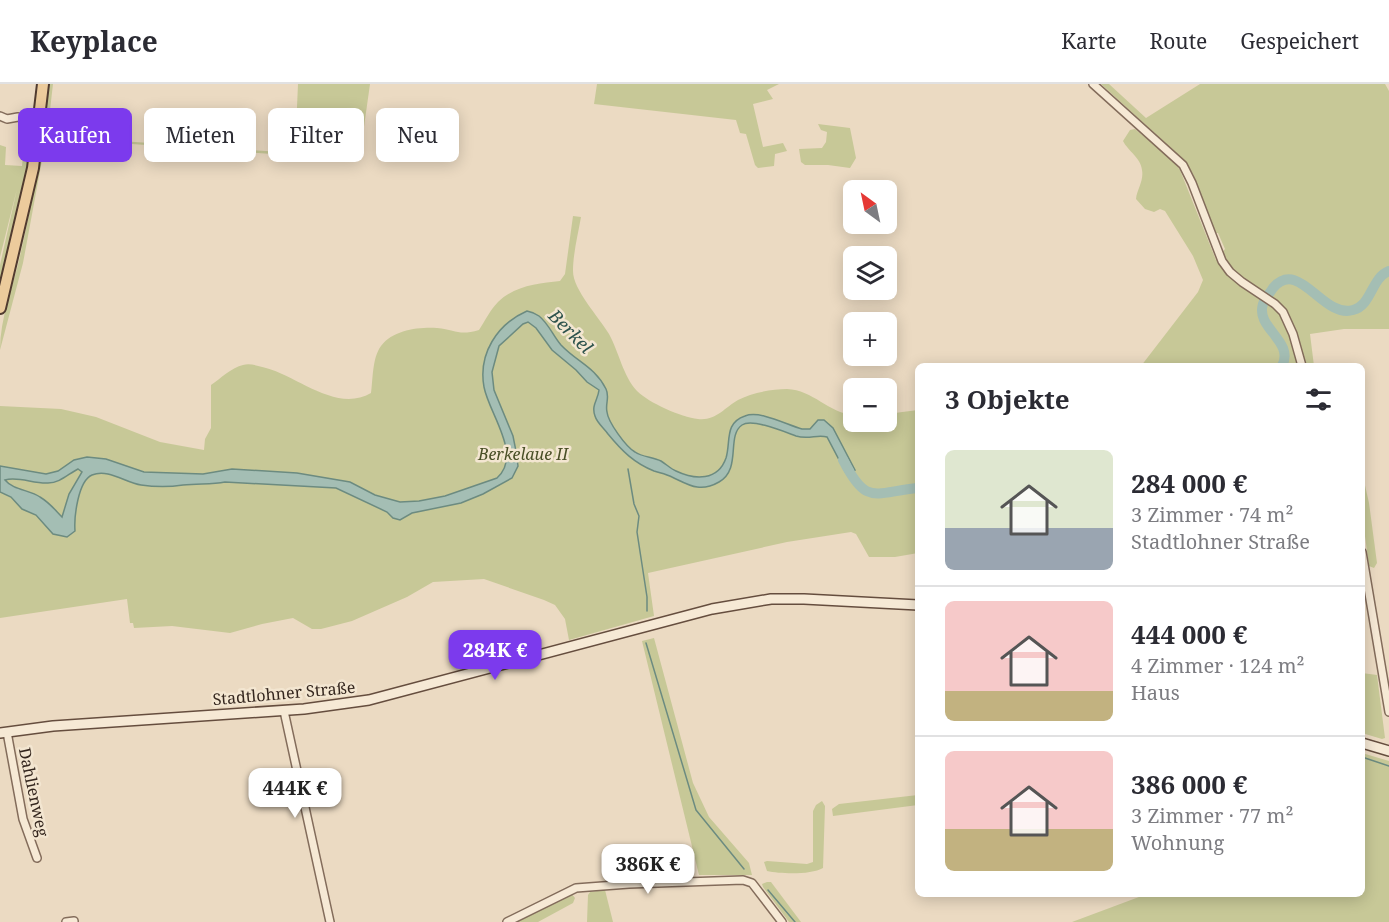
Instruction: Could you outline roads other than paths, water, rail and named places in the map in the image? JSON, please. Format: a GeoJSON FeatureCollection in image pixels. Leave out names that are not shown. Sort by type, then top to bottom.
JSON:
{"type":"FeatureCollection","features":[{"type":"Feature","properties":{"kind":"main road"},"geometry":{"type":"LineString","coordinates":[[0,308],[33,168],[43,84]]}},
{"type":"Feature","properties":{"kind":"street"},"geometry":{"type":"LineString","coordinates":[[1093,84],[1183,165],[1222,261],[1230,272],[1275,304],[1288,321],[1301,363]]}},
{"type":"Feature","properties":{"kind":"street"},"geometry":{"type":"LineString","coordinates":[[0,116],[7,119],[18,117]]}},
{"type":"Feature","properties":{"kind":"street"},"geometry":{"type":"LineString","coordinates":[[1365,570],[1389,711]]}},
{"type":"Feature","properties":{"kind":"street","name":"Stadtlohner Straße"},"geometry":{"type":"LineString","coordinates":[[4,732],[130,720],[284,711],[369,700],[712,609],[749,602],[804,598],[915,605]]}},
{"type":"Feature","properties":{"kind":"street"},"geometry":{"type":"LineString","coordinates":[[284,711],[330,922]]}},
{"type":"Feature","properties":{"kind":"street","name":"Dahlienweg"},"geometry":{"type":"LineString","coordinates":[[4,732],[23,819],[37,858]]}},
{"type":"Feature","properties":{"kind":"street"},"geometry":{"type":"LineString","coordinates":[[1365,744],[1389,752]]}},
{"type":"Feature","properties":{"kind":"street"},"geometry":{"type":"LineString","coordinates":[[507,922],[576,888],[731,880],[752,883],[782,922]]}},
{"type":"Feature","properties":{"kind":"waterway","name":"Berkel"},"geometry":{"type":"LineString","coordinates":[[1283,363],[1285,357],[1283,349],[1262,313],[1263,304],[1273,288],[1283,280],[1292,280],[1302,284],[1332,306],[1342,310],[1353,310],[1364,303],[1378,279],[1389,271]]}},
{"type":"Feature","properties":{"kind":"waterway","name":"Berkel"},"geometry":{"type":"LineString","coordinates":[[843,460],[851,475],[866,491],[881,493],[915,488]]}},
{"type":"Feature","properties":{"kind":"waterway"},"geometry":{"type":"LineString","coordinates":[[628,469],[634,504],[639,516],[637,532],[647,611]]}},
{"type":"Feature","properties":{"kind":"waterway"},"geometry":{"type":"LineString","coordinates":[[646,643],[696,810],[744,869]]}},
{"type":"Feature","properties":{"kind":"waterway"},"geometry":{"type":"LineString","coordinates":[[1365,758],[1389,766]]}},
{"type":"Feature","properties":{"kind":"waterway"},"geometry":{"type":"LineString","coordinates":[[768,890],[795,922]]}},
{"type":"Feature","properties":{"kind":"park label","name":"Berkelaue II"},"geometry":{"type":"Point","coordinates":[523,454]}}]}
